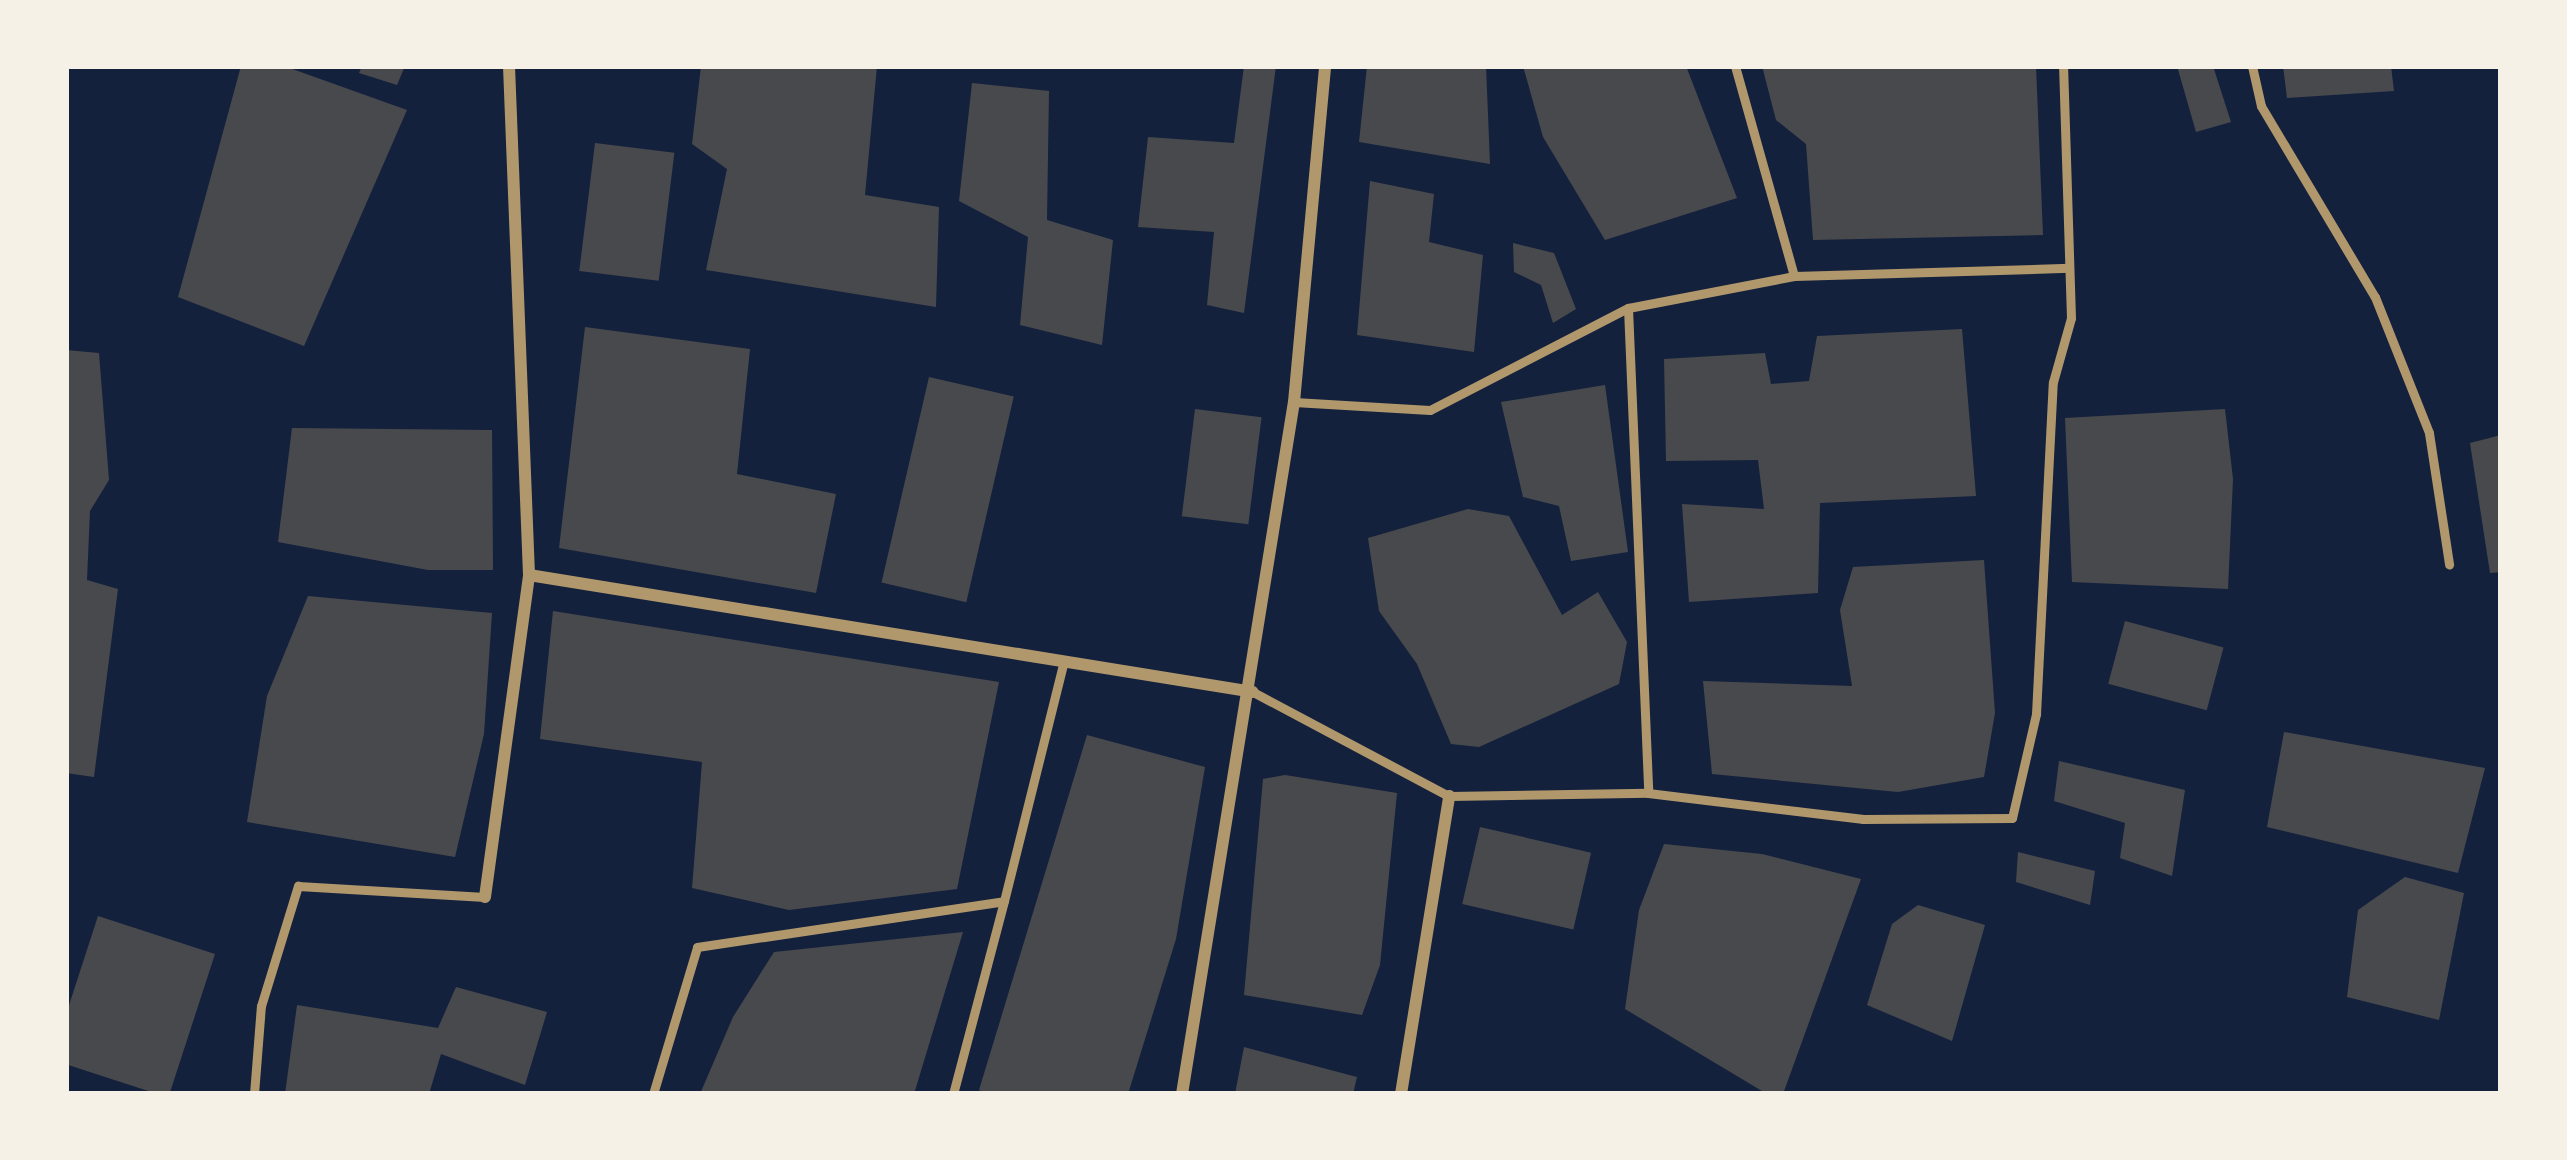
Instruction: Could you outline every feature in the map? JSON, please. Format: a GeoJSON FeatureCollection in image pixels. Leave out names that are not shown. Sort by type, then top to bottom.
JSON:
{"type":"FeatureCollection","features":[{"type":"Feature","properties":{"kind":"street"},"geometry":{"type":"LineString","coordinates":[[485,897],[529,575],[509,66]]}},
{"type":"Feature","properties":{"kind":"street"},"geometry":{"type":"LineString","coordinates":[[1182,1094],[1253,692],[1294,402],[1324,66]]}},
{"type":"Feature","properties":{"kind":"street"},"geometry":{"type":"LineString","coordinates":[[529,575],[1253,692]]}},
{"type":"Feature","properties":{"kind":"street"},"geometry":{"type":"LineString","coordinates":[[1401,1094],[1449,796]]}},
{"type":"Feature","properties":{"kind":"lane"},"geometry":{"type":"LineString","coordinates":[[1735,66],[1794,276]]}},
{"type":"Feature","properties":{"kind":"lane"},"geometry":{"type":"LineString","coordinates":[[1253,692],[1449,796],[1648,793],[1863,819],[2012,818],[2036,714],[2053,382],[2071,317],[2063,66]]}},
{"type":"Feature","properties":{"kind":"lane"},"geometry":{"type":"LineString","coordinates":[[2252,66],[2261,106],[2375,297],[2429,433],[2450,564]]}},
{"type":"Feature","properties":{"kind":"lane"},"geometry":{"type":"LineString","coordinates":[[1294,402],[1430,410],[1628,308],[1794,276],[2069,268]]}},
{"type":"Feature","properties":{"kind":"lane"},"geometry":{"type":"LineString","coordinates":[[1628,308],[1648,793]]}},
{"type":"Feature","properties":{"kind":"lane"},"geometry":{"type":"LineString","coordinates":[[953,1094],[1064,661]]}},
{"type":"Feature","properties":{"kind":"lane"},"geometry":{"type":"LineString","coordinates":[[254,1094],[261,1006],[298,886],[485,897]]}},
{"type":"Feature","properties":{"kind":"lane"},"geometry":{"type":"LineString","coordinates":[[652,1094],[698,947],[1004,901]]}},
{"type":"Feature","properties":{"kind":"building"},"geometry":{"type":"Polygon","coordinates":[[[241,66],[284,66],[407,110],[304,346],[178,297],[241,66]]]}},
{"type":"Feature","properties":{"kind":"building"},"geometry":{"type":"Polygon","coordinates":[[[362,66],[405,66],[397,85],[359,73],[362,66]]]}},
{"type":"Feature","properties":{"kind":"building"},"geometry":{"type":"Polygon","coordinates":[[[701,66],[877,66],[865,195],[939,207],[936,307],[706,270],[727,169],[692,144],[701,66]]]}},
{"type":"Feature","properties":{"kind":"building"},"geometry":{"type":"Polygon","coordinates":[[[1244,66],[1276,66],[1244,313],[1207,305],[1214,232],[1138,227],[1148,137],[1234,143],[1244,66]]]}},
{"type":"Feature","properties":{"kind":"building"},"geometry":{"type":"Polygon","coordinates":[[[1367,66],[1486,66],[1490,164],[1359,142],[1367,66]]]}},
{"type":"Feature","properties":{"kind":"building"},"geometry":{"type":"Polygon","coordinates":[[[1523,66],[1686,66],[1737,198],[1605,240],[1543,137],[1523,66]]]}},
{"type":"Feature","properties":{"kind":"building"},"geometry":{"type":"Polygon","coordinates":[[[1762,66],[2036,66],[2043,235],[1813,240],[1806,144],[1776,120],[1762,66]]]}},
{"type":"Feature","properties":{"kind":"building"},"geometry":{"type":"Polygon","coordinates":[[[2177,66],[2213,66],[2231,122],[2196,132],[2177,66]]]}},
{"type":"Feature","properties":{"kind":"building"},"geometry":{"type":"Polygon","coordinates":[[[2283,66],[2391,66],[2394,91],[2287,98],[2283,66]]]}},
{"type":"Feature","properties":{"kind":"building"},"geometry":{"type":"Polygon","coordinates":[[[972,83],[1049,91],[1047,220],[1113,240],[1102,345],[1020,325],[1028,237],[959,201],[972,83]]]}},
{"type":"Feature","properties":{"kind":"building"},"geometry":{"type":"Polygon","coordinates":[[[595,143],[674,153],[659,281],[579,271],[595,143]]]}},
{"type":"Feature","properties":{"kind":"building"},"geometry":{"type":"Polygon","coordinates":[[[1370,181],[1434,194],[1429,242],[1483,255],[1474,352],[1357,335],[1370,181]]]}},
{"type":"Feature","properties":{"kind":"building"},"geometry":{"type":"Polygon","coordinates":[[[1513,243],[1554,253],[1576,309],[1553,323],[1541,285],[1514,272],[1513,243]]]}},
{"type":"Feature","properties":{"kind":"building"},"geometry":{"type":"Polygon","coordinates":[[[585,327],[750,349],[737,474],[836,494],[816,593],[559,548],[585,327]]]}},
{"type":"Feature","properties":{"kind":"building"},"geometry":{"type":"Polygon","coordinates":[[[1962,329],[1976,496],[1820,503],[1818,593],[1689,602],[1682,504],[1764,509],[1758,460],[1666,461],[1664,359],[1765,353],[1771,384],[1809,381],[1817,336],[1962,329]]]}},
{"type":"Feature","properties":{"kind":"building"},"geometry":{"type":"Polygon","coordinates":[[[66,350],[99,353],[109,480],[90,511],[87,580],[118,589],[94,777],[66,773],[66,350]]]}},
{"type":"Feature","properties":{"kind":"building"},"geometry":{"type":"Polygon","coordinates":[[[929,377],[1014,397],[966,602],[882,583],[929,377]]]}},
{"type":"Feature","properties":{"kind":"building"},"geometry":{"type":"Polygon","coordinates":[[[1605,385],[1628,552],[1571,561],[1559,506],[1523,497],[1501,402],[1605,385]]]}},
{"type":"Feature","properties":{"kind":"building"},"geometry":{"type":"Polygon","coordinates":[[[1195,409],[1262,417],[1248,524],[1182,516],[1195,409]]]}},
{"type":"Feature","properties":{"kind":"building"},"geometry":{"type":"Polygon","coordinates":[[[2225,409],[2233,479],[2228,589],[2072,582],[2065,418],[2225,409]]]}},
{"type":"Feature","properties":{"kind":"building"},"geometry":{"type":"Polygon","coordinates":[[[292,428],[492,430],[493,570],[428,570],[278,542],[292,428]]]}},
{"type":"Feature","properties":{"kind":"building"},"geometry":{"type":"Polygon","coordinates":[[[2501,435],[2501,572],[2490,573],[2470,443],[2501,435]]]}},
{"type":"Feature","properties":{"kind":"building"},"geometry":{"type":"Polygon","coordinates":[[[1468,509],[1509,516],[1562,615],[1598,592],[1627,642],[1619,684],[1479,747],[1451,744],[1417,664],[1379,611],[1368,538],[1468,509]]]}},
{"type":"Feature","properties":{"kind":"building"},"geometry":{"type":"Polygon","coordinates":[[[1984,560],[1995,713],[1984,777],[1898,792],[1712,774],[1703,681],[1852,686],[1840,610],[1853,567],[1984,560]]]}},
{"type":"Feature","properties":{"kind":"building"},"geometry":{"type":"Polygon","coordinates":[[[308,596],[492,613],[484,734],[455,857],[247,822],[267,696],[308,596]]]}},
{"type":"Feature","properties":{"kind":"building"},"geometry":{"type":"Polygon","coordinates":[[[553,611],[999,682],[957,889],[789,910],[692,888],[702,762],[540,739],[553,611]]]}},
{"type":"Feature","properties":{"kind":"building"},"geometry":{"type":"Polygon","coordinates":[[[2125,621],[2224,647],[2207,710],[2108,684],[2125,621]]]}},
{"type":"Feature","properties":{"kind":"building"},"geometry":{"type":"Polygon","coordinates":[[[2284,732],[2485,768],[2458,873],[2267,827],[2284,732]]]}},
{"type":"Feature","properties":{"kind":"building"},"geometry":{"type":"Polygon","coordinates":[[[1087,735],[1205,767],[1176,939],[1128,1094],[987,1094],[979,1090],[1087,735]]]}},
{"type":"Feature","properties":{"kind":"building"},"geometry":{"type":"Polygon","coordinates":[[[2059,761],[2185,790],[2172,876],[2120,858],[2125,823],[2054,801],[2059,761]]]}},
{"type":"Feature","properties":{"kind":"building"},"geometry":{"type":"Polygon","coordinates":[[[1285,775],[1397,793],[1380,965],[1362,1015],[1244,995],[1263,779],[1285,775]]]}},
{"type":"Feature","properties":{"kind":"building"},"geometry":{"type":"Polygon","coordinates":[[[1480,827],[1591,853],[1573,930],[1462,904],[1480,827]]]}},
{"type":"Feature","properties":{"kind":"building"},"geometry":{"type":"Polygon","coordinates":[[[1664,844],[1762,854],[1861,879],[1783,1094],[1767,1094],[1625,1009],[1639,910],[1664,844]]]}},
{"type":"Feature","properties":{"kind":"building"},"geometry":{"type":"Polygon","coordinates":[[[2018,852],[2095,871],[2090,905],[2016,882],[2018,852]]]}},
{"type":"Feature","properties":{"kind":"building"},"geometry":{"type":"Polygon","coordinates":[[[2405,877],[2464,893],[2439,1020],[2347,997],[2358,910],[2405,877]]]}},
{"type":"Feature","properties":{"kind":"building"},"geometry":{"type":"Polygon","coordinates":[[[1918,905],[1985,925],[1952,1041],[1867,1005],[1892,924],[1918,905]]]}},
{"type":"Feature","properties":{"kind":"building"},"geometry":{"type":"Polygon","coordinates":[[[98,916],[215,954],[169,1094],[66,1064],[66,1014],[98,916]]]}},
{"type":"Feature","properties":{"kind":"building"},"geometry":{"type":"Polygon","coordinates":[[[963,932],[914,1094],[700,1094],[733,1017],[774,952],[963,932]]]}},
{"type":"Feature","properties":{"kind":"building"},"geometry":{"type":"Polygon","coordinates":[[[456,987],[547,1012],[525,1085],[441,1054],[429,1094],[285,1094],[297,1005],[438,1028],[456,987]]]}},
{"type":"Feature","properties":{"kind":"building"},"geometry":{"type":"Polygon","coordinates":[[[1244,1047],[1357,1077],[1353,1094],[1235,1094],[1244,1047]]]}}]}
